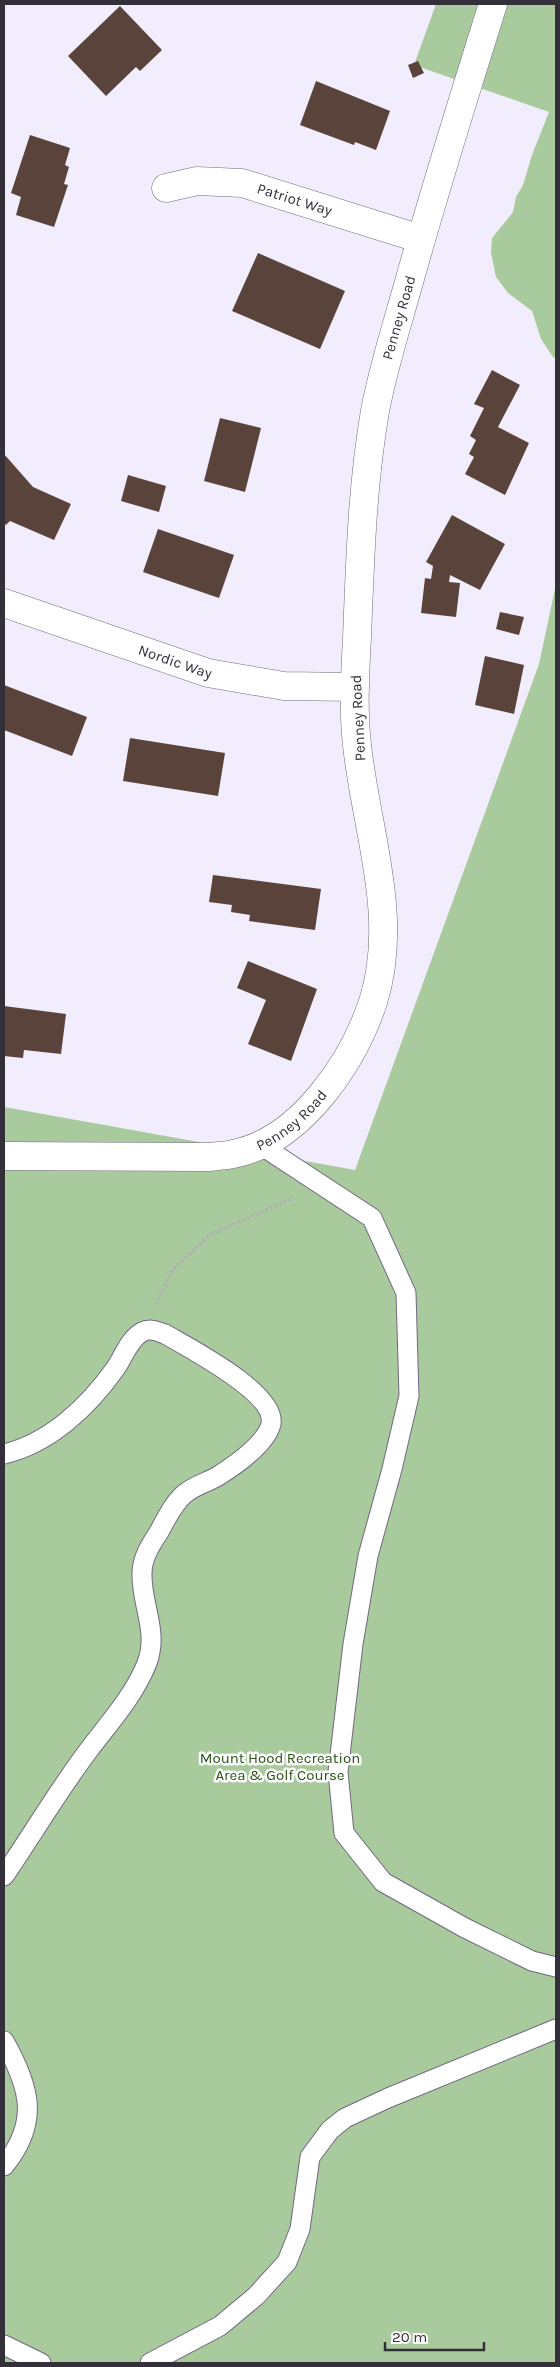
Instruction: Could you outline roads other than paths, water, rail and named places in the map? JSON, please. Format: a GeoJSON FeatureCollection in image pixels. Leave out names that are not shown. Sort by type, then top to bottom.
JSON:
{"type":"FeatureCollection","features":[{"type":"Feature","properties":{"kind":"street","name":"Penney Road"},"geometry":{"type":"LineString","coordinates":[[4,1156],[208,1157],[235,1154],[259,1144],[298,1120],[316,1103],[333,1081],[361,1030],[372,1003],[380,974],[384,944],[384,914],[356,744],[355,687],[363,515],[374,420],[381,384],[421,239],[493,4]]}},
{"type":"Feature","properties":{"kind":"street","name":"Patriot Way"},"geometry":{"type":"LineString","coordinates":[[166,188],[197,181],[242,184],[421,239]]}},
{"type":"Feature","properties":{"kind":"street","name":"Nordic Way"},"geometry":{"type":"LineString","coordinates":[[4,603],[208,673],[284,686],[355,687]]}},
{"type":"Feature","properties":{"kind":"lane"},"geometry":{"type":"LineString","coordinates":[[259,1144],[372,1218],[406,1293],[409,1396],[392,1469],[368,1556],[353,1644],[338,1772],[344,1833],[384,1882],[465,1928],[532,1961],[556,1967]]}},
{"type":"Feature","properties":{"kind":"lane"},"geometry":{"type":"LineString","coordinates":[[4,1454],[38,1442],[56,1430],[103,1385],[132,1343],[144,1331],[153,1330],[165,1334],[236,1378],[264,1402],[269,1412],[271,1423],[264,1437],[249,1454],[218,1476],[187,1492],[159,1531],[148,1550],[142,1573],[152,1628],[151,1649],[147,1662],[136,1685],[115,1717],[88,1752],[4,1876]]}},
{"type":"Feature","properties":{"kind":"lane"},"geometry":{"type":"LineString","coordinates":[[150,2363],[220,2326],[256,2296],[287,2262],[300,2229],[310,2157],[330,2130],[345,2118],[388,2098],[556,2029]]}},
{"type":"Feature","properties":{"kind":"lane"},"geometry":{"type":"LineString","coordinates":[[4,2041],[22,2075],[27,2093],[28,2112],[19,2144],[4,2166]]}},
{"type":"Feature","properties":{"kind":"lane"},"geometry":{"type":"LineString","coordinates":[[4,2345],[41,2363]]}},
{"type":"Feature","properties":{"kind":"park label","name":"Mount Hood Recreation Area & Golf Course"},"geometry":{"type":"Point","coordinates":[280,1766]}}]}
